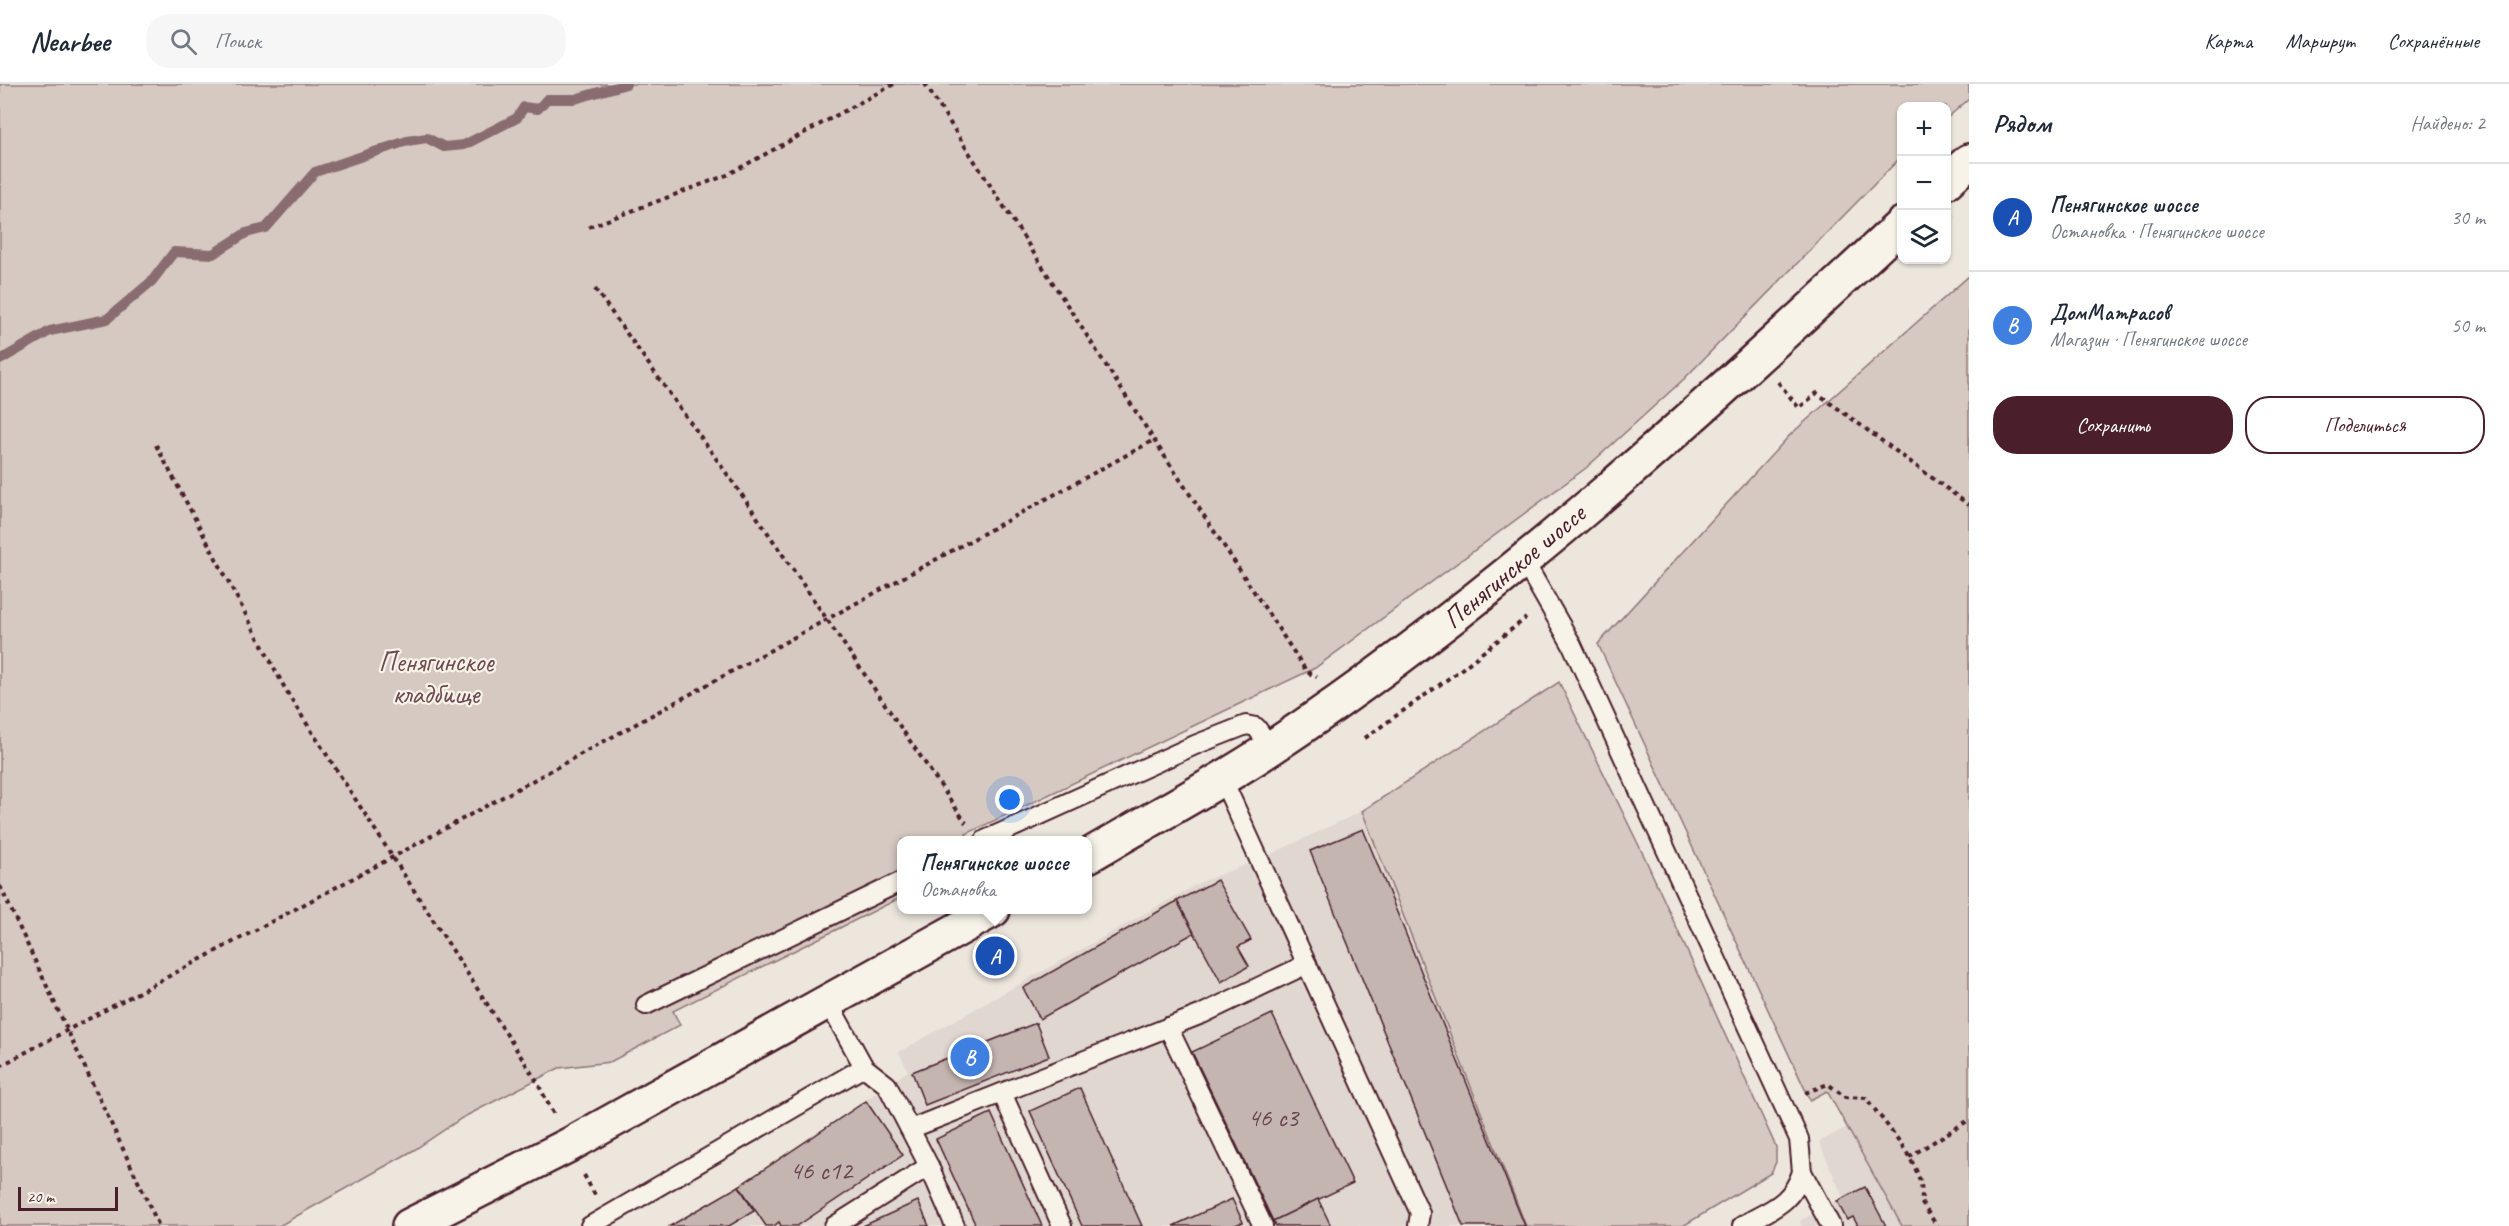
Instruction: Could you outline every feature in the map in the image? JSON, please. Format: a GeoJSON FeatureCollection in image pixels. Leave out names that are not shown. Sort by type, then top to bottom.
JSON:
{"type":"FeatureCollection","features":[{"type":"Feature","properties":{"kind":"main road"},"geometry":{"type":"LineString","coordinates":[[1951,178],[1969,161]]}},
{"type":"Feature","properties":{"kind":"main road","name":"Пенягинское шоссе"},"geometry":{"type":"LineString","coordinates":[[1092,854],[1271,748],[1430,635],[1524,561],[1753,362],[1897,229]]}},
{"type":"Feature","properties":{"kind":"main road"},"geometry":{"type":"LineString","coordinates":[[409,1226],[569,1144],[984,914]]}},
{"type":"Feature","properties":{"kind":"lane"},"geometry":{"type":"LineString","coordinates":[[1524,561],[1572,645],[1799,1139],[1802,1172],[1831,1226]]}},
{"type":"Feature","properties":{"kind":"lane"},"geometry":{"type":"LineString","coordinates":[[979,836],[1245,725],[1256,727],[1271,748]]}},
{"type":"Feature","properties":{"kind":"lane"},"geometry":{"type":"LineString","coordinates":[[1222,778],[1420,1213],[1418,1226]]}},
{"type":"Feature","properties":{"kind":"lane"},"geometry":{"type":"LineString","coordinates":[[646,1005],[897,883]]}},
{"type":"Feature","properties":{"kind":"lane"},"geometry":{"type":"LineString","coordinates":[[910,1129],[1202,1014],[1307,964]]}},
{"type":"Feature","properties":{"kind":"lane"},"geometry":{"type":"LineString","coordinates":[[828,1002],[864,1067],[887,1085],[929,1166],[955,1226]]}},
{"type":"Feature","properties":{"kind":"lane"},"geometry":{"type":"LineString","coordinates":[[1168,1028],[1256,1224]]}},
{"type":"Feature","properties":{"kind":"lane"},"geometry":{"type":"LineString","coordinates":[[598,1221],[864,1067]]}},
{"type":"Feature","properties":{"kind":"lane"},"geometry":{"type":"LineString","coordinates":[[1002,1093],[1062,1226]]}},
{"type":"Feature","properties":{"kind":"lane"},"geometry":{"type":"LineString","coordinates":[[834,1226],[929,1166]]}},
{"type":"Feature","properties":{"kind":"lane"},"geometry":{"type":"LineString","coordinates":[[1742,1226],[1789,1198],[1802,1172]]}},
{"type":"Feature","properties":{"kind":"path"},"geometry":{"type":"LineString","coordinates":[[589,227],[727,174],[894,84]]}},
{"type":"Feature","properties":{"kind":"path"},"geometry":{"type":"LineString","coordinates":[[925,84],[1154,440],[1307,672],[1323,680]]}},
{"type":"Feature","properties":{"kind":"path"},"geometry":{"type":"LineString","coordinates":[[595,289],[742,495],[979,836]]}},
{"type":"Feature","properties":{"kind":"path"},"geometry":{"type":"LineString","coordinates":[[1776,380],[1799,408],[1817,393],[1969,505]]}},
{"type":"Feature","properties":{"kind":"path"},"geometry":{"type":"LineString","coordinates":[[0,1066],[393,857],[1154,440]]}},
{"type":"Feature","properties":{"kind":"path"},"geometry":{"type":"LineString","coordinates":[[156,445],[289,696],[536,1080],[552,1112]]}},
{"type":"Feature","properties":{"kind":"path"},"geometry":{"type":"LineString","coordinates":[[0,886],[159,1226]]}},
{"type":"Feature","properties":{"kind":"path"},"geometry":{"type":"LineString","coordinates":[[1782,1103],[1828,1084],[1845,1097],[1866,1098],[1909,1157],[1924,1190],[1921,1202],[1937,1226]]}},
{"type":"Feature","properties":{"kind":"path"},"geometry":{"type":"LineString","coordinates":[[1909,1157],[1969,1120]]}},
{"type":"Feature","properties":{"kind":"path"},"geometry":{"type":"LineString","coordinates":[[582,1171],[598,1221]]}},
{"type":"Feature","properties":{"kind":"shaded area"},"geometry":{"type":"Polygon","coordinates":[[[1362,811],[1526,1226],[667,1226],[738,1187],[908,1071],[899,1052],[1201,882],[1259,860],[1362,811]]]}},
{"type":"Feature","properties":{"kind":"shaded area"},"geometry":{"type":"Polygon","coordinates":[[[1847,1127],[1902,1226],[1802,1226],[1800,1221],[1843,1197],[1819,1142],[1847,1127]]]}},
{"type":"Feature","properties":{"kind":"green space","name":"Пенягинское кладбище"},"geometry":{"type":"Polygon","coordinates":[[[0,84],[1969,84],[1969,99],[1951,115],[1951,102],[1897,102],[1897,161],[1684,379],[1586,468],[1315,668],[966,834],[967,836],[897,836],[897,899],[673,1011],[680,1025],[610,1062],[559,1068],[462,1118],[414,1150],[279,1226],[0,1226],[0,84]]]}},
{"type":"Feature","properties":{"kind":"green space"},"geometry":{"type":"Polygon","coordinates":[[[1969,276],[1969,1226],[1902,1226],[1827,1091],[1810,1100],[1598,644],[1790,435],[1969,276]]]}},
{"type":"Feature","properties":{"kind":"green space"},"geometry":{"type":"Polygon","coordinates":[[[1559,682],[1644,856],[1776,1147],[1776,1162],[1771,1173],[1683,1226],[1526,1226],[1362,811],[1559,682]]]}},
{"type":"Feature","properties":{"kind":"building"},"geometry":{"type":"Polygon","coordinates":[[[1363,829],[1525,1226],[1463,1226],[1310,851],[1363,829]]]}},
{"type":"Feature","properties":{"kind":"building"},"geometry":{"type":"Polygon","coordinates":[[[1217,880],[1251,940],[1238,947],[1249,966],[1221,982],[1177,901],[1217,880]]]}},
{"type":"Feature","properties":{"kind":"building"},"geometry":{"type":"Polygon","coordinates":[[[1177,901],[1194,933],[1040,1019],[1023,988],[1177,901]]]}},
{"type":"Feature","properties":{"kind":"building"},"geometry":{"type":"Polygon","coordinates":[[[1272,1014],[1353,1183],[1273,1221],[1192,1052],[1272,1014]]]}},
{"type":"Feature","properties":{"kind":"building"},"geometry":{"type":"Polygon","coordinates":[[[1036,1023],[1049,1056],[925,1105],[912,1072],[1036,1023]]]}},
{"type":"Feature","properties":{"kind":"building"},"geometry":{"type":"Polygon","coordinates":[[[1080,1088],[1142,1226],[1082,1226],[1030,1111],[1080,1088]]]}},
{"type":"Feature","properties":{"kind":"building"},"geometry":{"type":"Polygon","coordinates":[[[866,1101],[903,1155],[797,1226],[781,1226],[779,1222],[774,1226],[766,1226],[739,1186],[866,1101]]]}},
{"type":"Feature","properties":{"kind":"building"},"geometry":{"type":"Polygon","coordinates":[[[991,1113],[1042,1226],[976,1226],[936,1139],[991,1113]]]}},
{"type":"Feature","properties":{"kind":"building"},"geometry":{"type":"Polygon","coordinates":[[[739,1186],[754,1211],[729,1226],[670,1226],[739,1186]]]}},
{"type":"Feature","properties":{"kind":"building"},"geometry":{"type":"Polygon","coordinates":[[[1865,1187],[1886,1226],[1858,1226],[1853,1217],[1847,1220],[1837,1201],[1865,1187]]]}},
{"type":"Feature","properties":{"kind":"building"},"geometry":{"type":"Polygon","coordinates":[[[1232,1199],[1243,1222],[1233,1226],[1173,1226],[1232,1199]]]}},
{"type":"Feature","properties":{"kind":"building"},"geometry":{"type":"Polygon","coordinates":[[[1318,1199],[1331,1226],[1276,1226],[1273,1221],[1318,1199]]]}},
{"type":"Feature","properties":{"kind":"building"},"geometry":{"type":"Polygon","coordinates":[[[918,1201],[929,1226],[863,1226],[918,1201]]]}},
{"type":"Feature","properties":{"kind":"waterway"},"geometry":{"type":"LineString","coordinates":[[0,360],[50,331],[107,319],[152,281],[174,252],[213,254],[246,233],[266,228],[315,172],[407,141],[427,138],[444,147],[464,145],[517,118],[524,107],[538,109],[547,99],[575,99],[626,84]]}},
{"type":"Feature","properties":{"kind":"place","name":"Пенягинское шоссе"},"geometry":{"type":"Point","coordinates":[995,956]}},
{"type":"Feature","properties":{"kind":"place","name":"ДомМатрасов"},"geometry":{"type":"Point","coordinates":[970,1057]}}]}
